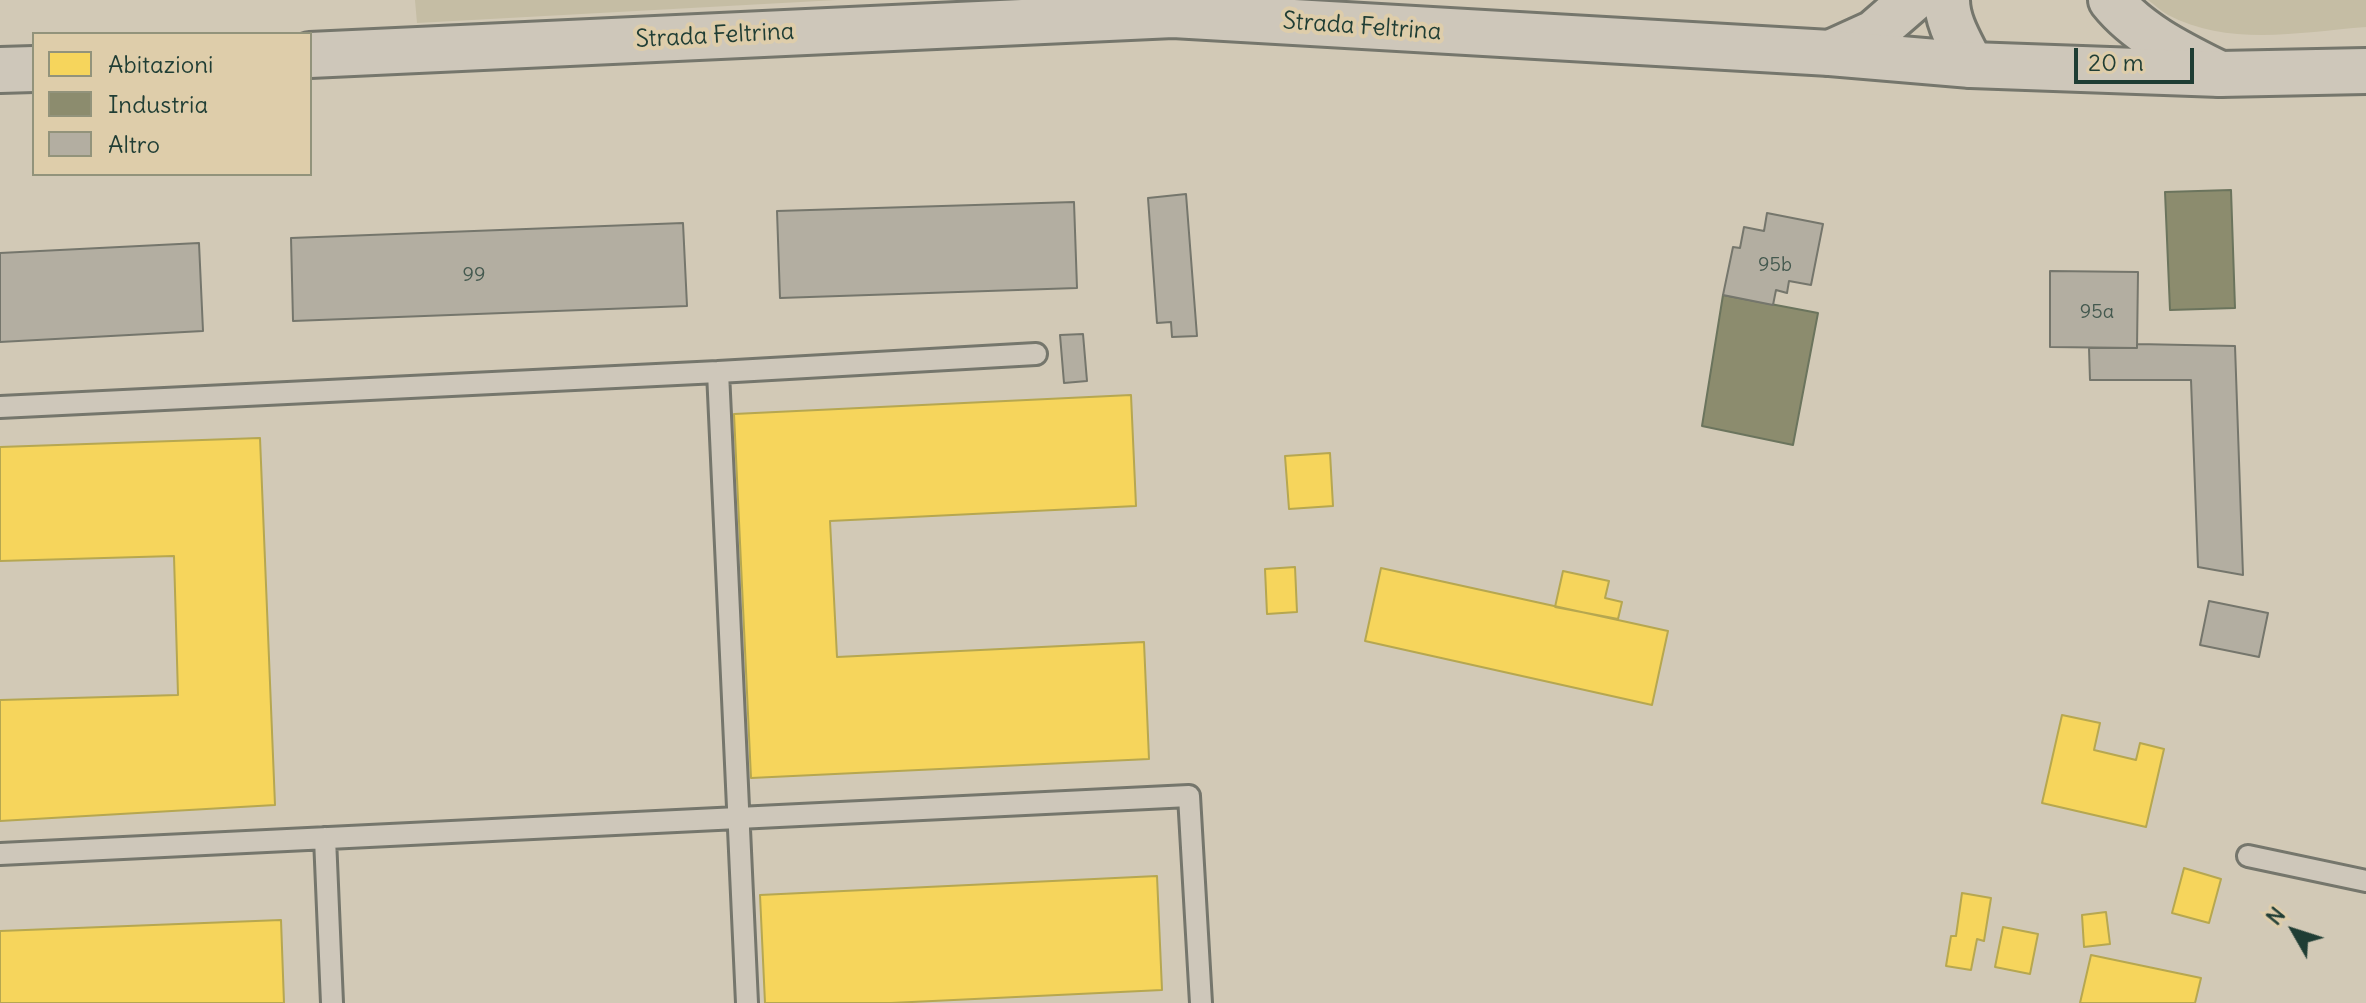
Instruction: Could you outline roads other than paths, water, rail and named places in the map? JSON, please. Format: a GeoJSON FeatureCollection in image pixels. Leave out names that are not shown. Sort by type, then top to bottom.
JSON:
{"type":"FeatureCollection","features":[{"type":"Feature","properties":{"kind":"main road"},"geometry":{"type":"LineString","coordinates":[[1830,53],[1874,33],[1912,0]]}},
{"type":"Feature","properties":{"kind":"main road"},"geometry":{"type":"LineString","coordinates":[[1947,0],[1947,11],[1971,65]]}},
{"type":"Feature","properties":{"kind":"main road"},"geometry":{"type":"LineString","coordinates":[[2111,0],[2146,32],[2182,56],[2220,74]]}},
{"type":"Feature","properties":{"kind":"main road","name":"Strada Feltrina"},"geometry":{"type":"LineString","coordinates":[[312,55],[1173,15],[1830,53],[1971,65],[2220,74],[2366,71]]}},
{"type":"Feature","properties":{"kind":"main road"},"geometry":{"type":"LineString","coordinates":[[0,70],[32,69]]}},
{"type":"Feature","properties":{"kind":"lane"},"geometry":{"type":"LineString","coordinates":[[0,407],[1036,354]]}},
{"type":"Feature","properties":{"kind":"lane"},"geometry":{"type":"LineString","coordinates":[[718,372],[747,1003]]}},
{"type":"Feature","properties":{"kind":"lane"},"geometry":{"type":"LineString","coordinates":[[0,854],[1189,796],[1201,1003]]}},
{"type":"Feature","properties":{"kind":"lane"},"geometry":{"type":"LineString","coordinates":[[325,838],[332,1003]]}},
{"type":"Feature","properties":{"kind":"lane"},"geometry":{"type":"LineString","coordinates":[[2248,856],[2366,881]]}}]}
